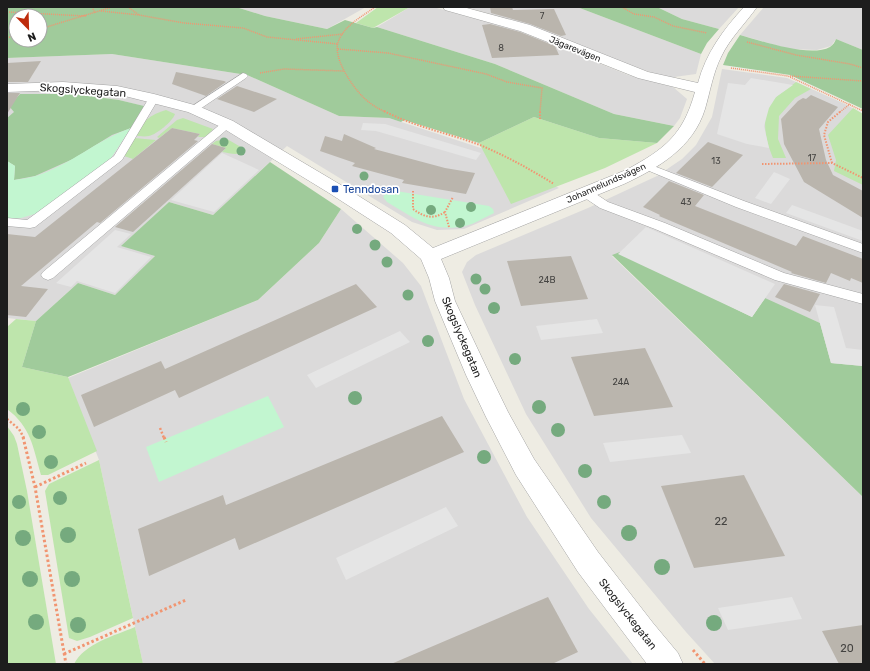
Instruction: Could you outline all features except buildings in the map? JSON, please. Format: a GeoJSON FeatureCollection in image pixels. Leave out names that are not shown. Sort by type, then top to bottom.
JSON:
{"type":"FeatureCollection","features":[{"type":"Feature","properties":{"kind":"street","name":"Jägarevägen"},"geometry":{"type":"LineString","coordinates":[[449,7],[525,28],[643,75],[703,89]]}},
{"type":"Feature","properties":{"kind":"street","name":"Johannelundsvägen"},"geometry":{"type":"LineString","coordinates":[[430,256],[520,222],[646,166],[668,151],[684,136],[692,121],[710,65],[718,48],[752,7]]}},
{"type":"Feature","properties":{"kind":"street","name":"Skogslyckegatan"},"geometry":{"type":"LineString","coordinates":[[7,88],[63,86],[117,90],[154,98],[193,109],[227,124],[398,229],[430,256],[439,278],[445,301],[478,375],[498,417],[525,467],[588,562],[642,634],[668,664]]}},
{"type":"Feature","properties":{"kind":"lane"},"geometry":{"type":"LineString","coordinates":[[193,109],[243,76]]}},
{"type":"Feature","properties":{"kind":"lane"},"geometry":{"type":"LineString","coordinates":[[7,222],[30,224],[118,158],[154,98]]}},
{"type":"Feature","properties":{"kind":"lane"},"geometry":{"type":"LineString","coordinates":[[48,275],[227,124]]}},
{"type":"Feature","properties":{"kind":"lane"},"geometry":{"type":"LineString","coordinates":[[646,166],[740,204],[863,249]]}},
{"type":"Feature","properties":{"kind":"lane"},"geometry":{"type":"LineString","coordinates":[[581,195],[660,226],[780,277],[863,299]]}},
{"type":"Feature","properties":{"kind":"path"},"geometry":{"type":"LineString","coordinates":[[92,7],[95,13]]}},
{"type":"Feature","properties":{"kind":"path"},"geometry":{"type":"LineString","coordinates":[[48,26],[86,16],[112,7]]}},
{"type":"Feature","properties":{"kind":"path"},"geometry":{"type":"LineString","coordinates":[[128,7],[139,15]]}},
{"type":"Feature","properties":{"kind":"path"},"geometry":{"type":"LineString","coordinates":[[375,7],[353,23],[339,39],[338,44],[344,71],[352,84],[366,99],[398,120],[478,145],[517,162],[581,195]]}},
{"type":"Feature","properties":{"kind":"path"},"geometry":{"type":"LineString","coordinates":[[101,11],[139,15],[184,23],[243,28],[267,37],[338,44]]}},
{"type":"Feature","properties":{"kind":"path"},"geometry":{"type":"LineString","coordinates":[[7,12],[86,16]]}},
{"type":"Feature","properties":{"kind":"path"},"geometry":{"type":"LineString","coordinates":[[291,39],[343,34]]}},
{"type":"Feature","properties":{"kind":"path"},"geometry":{"type":"LineString","coordinates":[[338,49],[388,53],[486,74],[507,82],[542,88],[540,119]]}},
{"type":"Feature","properties":{"kind":"path"},"geometry":{"type":"LineString","coordinates":[[710,65],[788,76],[863,81]]}},
{"type":"Feature","properties":{"kind":"path"},"geometry":{"type":"LineString","coordinates":[[243,76],[284,69],[344,71]]}},
{"type":"Feature","properties":{"kind":"path"},"geometry":{"type":"LineString","coordinates":[[788,76],[863,111]]}},
{"type":"Feature","properties":{"kind":"path"},"geometry":{"type":"LineString","coordinates":[[832,163],[824,135],[828,122],[850,104]]}},
{"type":"Feature","properties":{"kind":"path"},"geometry":{"type":"LineString","coordinates":[[762,164],[832,163],[863,178]]}},
{"type":"Feature","properties":{"kind":"path"},"geometry":{"type":"LineString","coordinates":[[413,191],[413,209],[422,216],[433,218],[441,216],[445,212],[453,197]]}},
{"type":"Feature","properties":{"kind":"path"},"geometry":{"type":"LineString","coordinates":[[445,212],[449,229],[443,229],[456,247]]}},
{"type":"Feature","properties":{"kind":"path"},"geometry":{"type":"LineString","coordinates":[[7,419],[19,429],[25,440],[35,487],[66,664]]}},
{"type":"Feature","properties":{"kind":"path"},"geometry":{"type":"LineString","coordinates":[[160,428],[166,442]]}},
{"type":"Feature","properties":{"kind":"path"},"geometry":{"type":"LineString","coordinates":[[35,487],[86,463]]}},
{"type":"Feature","properties":{"kind":"path"},"geometry":{"type":"LineString","coordinates":[[64,654],[186,600]]}},
{"type":"Feature","properties":{"kind":"path"},"geometry":{"type":"LineString","coordinates":[[690,647],[705,664]]}},
{"type":"Feature","properties":{"kind":"shaded area"},"geometry":{"type":"Polygon","coordinates":[[[236,7],[366,7],[327,29],[265,16],[236,7]]]}},
{"type":"Feature","properties":{"kind":"shaded area"},"geometry":{"type":"Polygon","coordinates":[[[410,7],[433,7],[514,29],[628,75],[673,87],[687,99],[680,118],[674,126],[614,114],[495,64],[377,27],[410,7]]]}},
{"type":"Feature","properties":{"kind":"shaded area"},"geometry":{"type":"Polygon","coordinates":[[[466,7],[577,7],[701,54],[696,74],[667,78],[529,25],[466,7]]]}},
{"type":"Feature","properties":{"kind":"shaded area"},"geometry":{"type":"Polygon","coordinates":[[[657,7],[739,7],[719,29],[682,19],[657,7]]]}},
{"type":"Feature","properties":{"kind":"shaded area"},"geometry":{"type":"Polygon","coordinates":[[[764,7],[863,7],[863,50],[836,39],[831,46],[817,50],[790,49],[740,35],[764,7]]]}},
{"type":"Feature","properties":{"kind":"shaded area"},"geometry":{"type":"Polygon","coordinates":[[[112,54],[247,75],[339,116],[389,118],[490,151],[559,188],[464,229],[437,230],[412,222],[287,146],[213,215],[169,202],[122,246],[156,255],[115,295],[78,283],[36,321],[7,318],[7,161],[15,166],[143,106],[119,100],[73,94],[20,94],[9,106],[15,112],[7,118],[7,58],[112,54]]]}},
{"type":"Feature","properties":{"kind":"shaded area"},"geometry":{"type":"Polygon","coordinates":[[[722,69],[787,78],[845,104],[863,114],[863,366],[831,363],[820,323],[765,299],[620,253],[612,256],[863,497],[863,664],[715,664],[686,632],[591,518],[526,414],[475,305],[462,272],[467,262],[476,255],[588,208],[657,176],[682,159],[696,145],[712,117],[722,69]]]}},
{"type":"Feature","properties":{"kind":"shaded area"},"geometry":{"type":"Polygon","coordinates":[[[751,78],[793,85],[776,97],[769,108],[764,126],[769,148],[747,144],[717,134],[728,83],[745,85],[751,78]]]}},
{"type":"Feature","properties":{"kind":"shaded area"},"geometry":{"type":"Polygon","coordinates":[[[363,123],[385,124],[481,153],[476,160],[376,131],[361,130],[363,123]]]}},
{"type":"Feature","properties":{"kind":"shaded area"},"geometry":{"type":"Polygon","coordinates":[[[222,153],[259,170],[214,212],[171,200],[222,153]]]}},
{"type":"Feature","properties":{"kind":"shaded area"},"geometry":{"type":"Polygon","coordinates":[[[774,172],[790,179],[771,204],[755,198],[774,172]]]}},
{"type":"Feature","properties":{"kind":"shaded area"},"geometry":{"type":"Polygon","coordinates":[[[792,205],[863,231],[863,241],[786,213],[792,205]]]}},
{"type":"Feature","properties":{"kind":"shaded area"},"geometry":{"type":"Polygon","coordinates":[[[341,209],[403,263],[421,286],[464,399],[527,517],[589,609],[633,664],[143,664],[99,460],[68,378],[258,300],[319,243],[341,209]]]}},
{"type":"Feature","properties":{"kind":"shaded area"},"geometry":{"type":"Polygon","coordinates":[[[646,227],[775,284],[752,317],[618,254],[646,227]]]}},
{"type":"Feature","properties":{"kind":"shaded area"},"geometry":{"type":"Polygon","coordinates":[[[115,230],[131,234],[117,247],[151,257],[115,293],[77,281],[71,287],[56,283],[115,230]]]}},
{"type":"Feature","properties":{"kind":"shaded area"},"geometry":{"type":"Polygon","coordinates":[[[815,305],[834,307],[846,348],[863,350],[863,366],[831,363],[815,305]]]}},
{"type":"Feature","properties":{"kind":"shaded area"},"geometry":{"type":"Polygon","coordinates":[[[597,319],[603,333],[541,340],[536,326],[597,319]]]}},
{"type":"Feature","properties":{"kind":"shaded area"},"geometry":{"type":"Polygon","coordinates":[[[400,331],[410,342],[316,388],[307,375],[400,331]]]}},
{"type":"Feature","properties":{"kind":"shaded area"},"geometry":{"type":"Polygon","coordinates":[[[682,435],[691,453],[610,462],[603,443],[682,435]]]}},
{"type":"Feature","properties":{"kind":"shaded area"},"geometry":{"type":"Polygon","coordinates":[[[446,507],[458,526],[346,580],[336,558],[446,507]]]}},
{"type":"Feature","properties":{"kind":"shaded area"},"geometry":{"type":"Polygon","coordinates":[[[792,597],[802,619],[728,630],[718,608],[792,597]]]}},
{"type":"Feature","properties":{"kind":"green space"},"geometry":{"type":"Polygon","coordinates":[[[7,7],[236,7],[265,16],[327,29],[345,20],[373,28],[377,27],[495,64],[614,114],[674,126],[657,143],[599,138],[534,117],[479,143],[404,120],[401,122],[389,118],[339,116],[247,75],[112,54],[7,58],[7,7]]]}},
{"type":"Feature","properties":{"kind":"green space"},"geometry":{"type":"Polygon","coordinates":[[[378,7],[410,7],[373,28],[356,23],[378,7]]]}},
{"type":"Feature","properties":{"kind":"green space"},"geometry":{"type":"Polygon","coordinates":[[[577,7],[657,7],[682,19],[719,29],[707,43],[701,54],[577,7]]]}},
{"type":"Feature","properties":{"kind":"green space"},"geometry":{"type":"Polygon","coordinates":[[[740,35],[799,50],[821,50],[830,47],[836,39],[863,50],[863,109],[790,75],[723,65],[728,53],[740,35]]]}},
{"type":"Feature","properties":{"kind":"green space"},"geometry":{"type":"Polygon","coordinates":[[[796,82],[811,89],[795,98],[779,116],[778,139],[786,158],[773,158],[766,135],[765,119],[767,111],[776,97],[796,82]]]}},
{"type":"Feature","properties":{"kind":"green space"},"geometry":{"type":"Polygon","coordinates":[[[20,94],[73,94],[119,100],[144,106],[131,128],[112,135],[73,159],[35,176],[14,180],[15,166],[7,161],[7,118],[14,112],[9,106],[20,94]]]}},
{"type":"Feature","properties":{"kind":"green space"},"geometry":{"type":"Polygon","coordinates":[[[853,108],[863,114],[863,185],[834,171],[836,160],[828,135],[853,108]]]}},
{"type":"Feature","properties":{"kind":"green space"},"geometry":{"type":"Polygon","coordinates":[[[166,110],[175,114],[168,124],[149,136],[133,135],[147,119],[166,110]]]}},
{"type":"Feature","properties":{"kind":"green space"},"geometry":{"type":"Polygon","coordinates":[[[534,117],[599,138],[657,143],[605,168],[511,204],[479,143],[534,117]]]}},
{"type":"Feature","properties":{"kind":"green space"},"geometry":{"type":"Polygon","coordinates":[[[183,118],[213,129],[207,137],[198,137],[200,134],[172,128],[159,138],[157,137],[177,120],[183,118]]]}},
{"type":"Feature","properties":{"kind":"green space"},"geometry":{"type":"Polygon","coordinates":[[[131,128],[107,164],[38,213],[21,218],[7,219],[7,161],[15,166],[14,180],[36,176],[60,166],[107,139],[131,128]]]}},
{"type":"Feature","properties":{"kind":"green space"},"geometry":{"type":"Polygon","coordinates":[[[134,138],[156,140],[133,159],[124,156],[134,138]]]}},
{"type":"Feature","properties":{"kind":"green space"},"geometry":{"type":"Polygon","coordinates":[[[227,139],[246,150],[237,154],[231,154],[222,152],[226,148],[212,144],[216,141],[227,139]]]}},
{"type":"Feature","properties":{"kind":"green space"},"geometry":{"type":"Polygon","coordinates":[[[270,162],[341,209],[319,243],[258,300],[68,377],[22,367],[36,321],[78,283],[115,295],[155,256],[121,246],[169,202],[213,215],[270,162]]]}},
{"type":"Feature","properties":{"kind":"green space"},"geometry":{"type":"Polygon","coordinates":[[[396,191],[489,206],[493,209],[494,213],[465,226],[453,228],[433,226],[424,223],[387,202],[383,197],[387,192],[396,191]]]}},
{"type":"Feature","properties":{"kind":"green space"},"geometry":{"type":"Polygon","coordinates":[[[620,252],[752,317],[765,298],[820,323],[831,363],[863,366],[863,497],[612,255],[620,252]]]}},
{"type":"Feature","properties":{"kind":"green space"},"geometry":{"type":"Polygon","coordinates":[[[16,319],[36,321],[22,367],[68,377],[97,451],[48,475],[41,475],[30,438],[26,430],[15,416],[7,409],[7,327],[16,319]]]}},
{"type":"Feature","properties":{"kind":"green space"},"geometry":{"type":"Polygon","coordinates":[[[268,396],[284,427],[159,482],[146,447],[268,396]]]}},
{"type":"Feature","properties":{"kind":"green space"},"geometry":{"type":"Polygon","coordinates":[[[7,426],[14,436],[17,444],[27,491],[56,664],[7,664],[7,426]]]}},
{"type":"Feature","properties":{"kind":"green space"},"geometry":{"type":"Polygon","coordinates":[[[99,460],[133,618],[90,637],[77,641],[69,638],[45,491],[49,484],[99,460]]]}},
{"type":"Feature","properties":{"kind":"green space"},"geometry":{"type":"Polygon","coordinates":[[[135,627],[143,664],[74,664],[85,651],[93,645],[135,627]]]}},
{"type":"Feature","properties":{"kind":"place","name":"Tenndosan"},"geometry":{"type":"Point","coordinates":[335,189]}}]}
